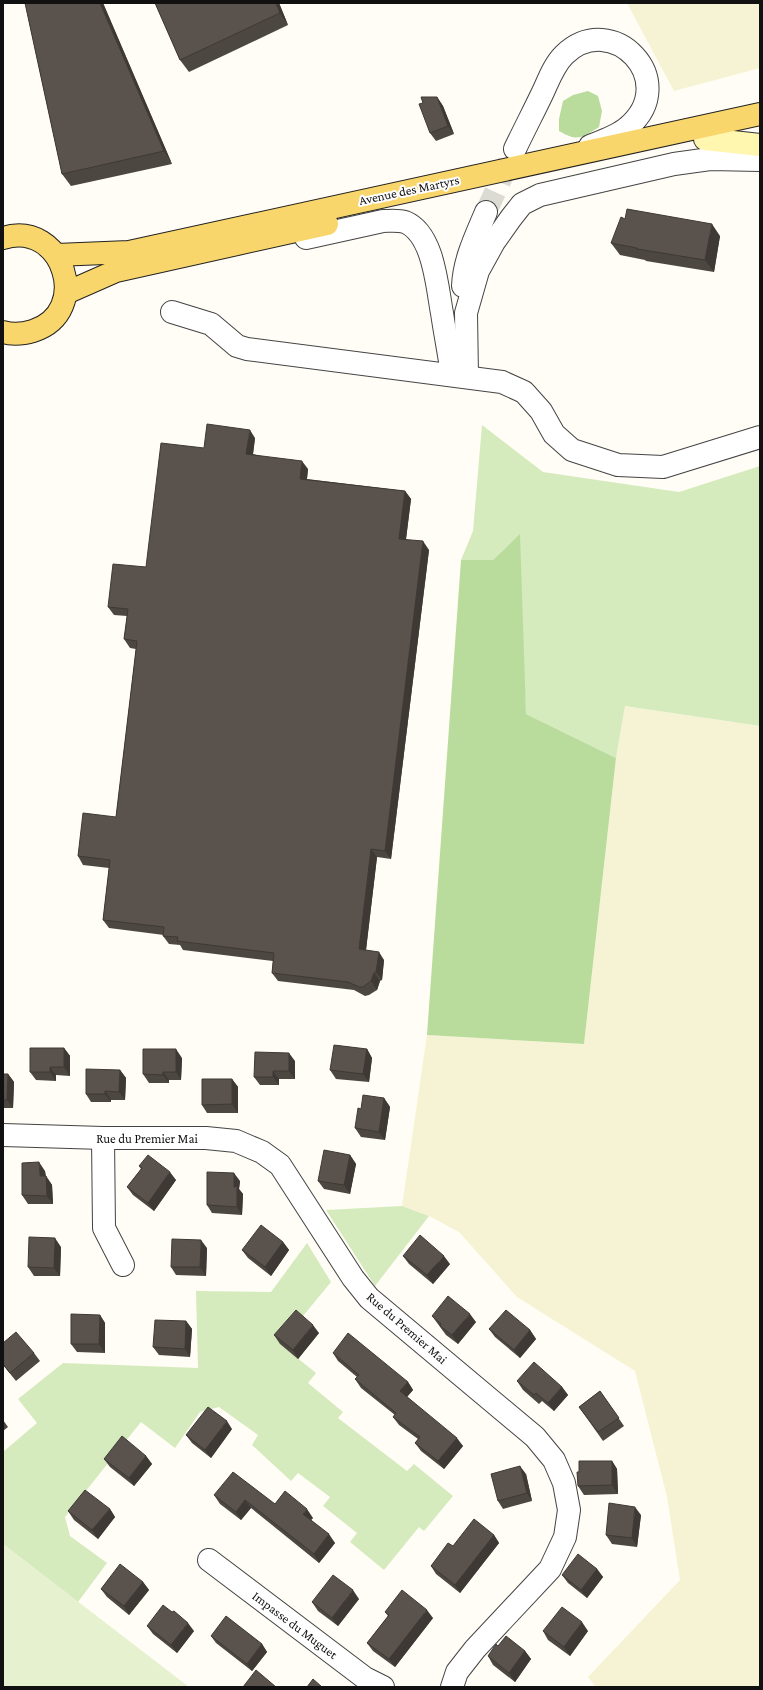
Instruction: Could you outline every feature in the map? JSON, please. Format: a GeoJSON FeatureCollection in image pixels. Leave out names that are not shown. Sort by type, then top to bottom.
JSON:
{"type":"FeatureCollection","features":[{"type":"Feature","properties":{"kind":"main road","name":"Avenue des Martyrs"},"geometry":{"type":"LineString","coordinates":[[56,255],[129,252],[760,114]]}},
{"type":"Feature","properties":{"kind":"main road","name":"Avenue des Martyrs"},"geometry":{"type":"LineString","coordinates":[[66,293],[116,272],[760,127]]}},
{"type":"Feature","properties":{"kind":"main road"},"geometry":{"type":"LineString","coordinates":[[705,139],[760,145]]}},
{"type":"Feature","properties":{"kind":"main road"},"geometry":{"type":"LineString","coordinates":[[3,238],[16,236],[38,240],[48,246],[56,255],[64,273],[66,293],[61,307],[52,320],[40,329],[24,334],[8,334],[3,332]]}},
{"type":"Feature","properties":{"kind":"street"},"geometry":{"type":"LineString","coordinates":[[515,149],[554,69],[564,55],[582,44],[592,41],[604,41],[624,46],[632,52],[645,71],[647,97],[643,108],[628,128],[612,137],[553,159]]}},
{"type":"Feature","properties":{"kind":"street"},"geometry":{"type":"LineString","coordinates":[[459,375],[466,313],[478,271],[494,242],[522,204],[540,194],[674,164],[710,159],[760,160]]}},
{"type":"Feature","properties":{"kind":"street"},"geometry":{"type":"LineString","coordinates":[[466,313],[463,295],[464,277],[471,248],[486,212]]}},
{"type":"Feature","properties":{"kind":"street"},"geometry":{"type":"LineString","coordinates":[[235,245],[279,244],[384,221],[394,220],[405,222],[420,235],[426,245],[434,266],[459,375]]}},
{"type":"Feature","properties":{"kind":"street"},"geometry":{"type":"LineString","coordinates":[[172,312],[211,324],[237,346],[247,349],[459,375],[502,382],[524,392],[541,411],[554,434],[572,450],[618,465],[663,467],[760,437]]}},
{"type":"Feature","properties":{"kind":"street","name":"Rue du Premier Mai"},"geometry":{"type":"LineString","coordinates":[[3,1136],[206,1138],[236,1141],[262,1152],[280,1165],[353,1278],[369,1298],[535,1437],[554,1460],[564,1483],[569,1510],[565,1537],[550,1569],[475,1649],[457,1672],[452,1687]]}},
{"type":"Feature","properties":{"kind":"street"},"geometry":{"type":"LineString","coordinates":[[103,1138],[104,1228],[124,1265]]}},
{"type":"Feature","properties":{"kind":"street","name":"Impasse du Muguet"},"geometry":{"type":"LineString","coordinates":[[209,1560],[365,1678],[383,1687]]}},
{"type":"Feature","properties":{"kind":"shaded area"},"geometry":{"type":"Polygon","coordinates":[[[627,3],[760,3],[760,68],[674,91],[627,3]]]}},
{"type":"Feature","properties":{"kind":"shaded area"},"geometry":{"type":"Polygon","coordinates":[[[625,706],[760,726],[760,1687],[596,1687],[588,1677],[680,1580],[667,1497],[635,1371],[517,1297],[459,1232],[429,1216],[402,1206],[427,1035],[584,1044],[616,758],[625,706]]]}},
{"type":"Feature","properties":{"kind":"green space"},"geometry":{"type":"Polygon","coordinates":[[[588,91],[598,96],[602,111],[599,127],[580,137],[571,137],[559,131],[559,119],[563,101],[573,95],[588,91]]]}},
{"type":"Feature","properties":{"kind":"green space"},"geometry":{"type":"Polygon","coordinates":[[[482,425],[543,472],[679,492],[760,466],[760,726],[625,706],[616,758],[526,714],[516,538],[493,560],[461,560],[473,531],[482,425]]]}},
{"type":"Feature","properties":{"kind":"green space"},"geometry":{"type":"Polygon","coordinates":[[[520,534],[526,714],[616,758],[584,1044],[427,1035],[461,560],[493,560],[520,534]]]}},
{"type":"Feature","properties":{"kind":"green space"},"geometry":{"type":"Polygon","coordinates":[[[402,1206],[429,1216],[375,1286],[326,1210],[402,1206]]]}},
{"type":"Feature","properties":{"kind":"green space"},"geometry":{"type":"Polygon","coordinates":[[[307,1243],[331,1282],[280,1344],[316,1373],[308,1383],[343,1412],[338,1418],[407,1471],[414,1464],[453,1496],[424,1531],[419,1527],[384,1570],[350,1542],[357,1533],[323,1506],[330,1497],[298,1473],[291,1481],[252,1445],[258,1435],[219,1407],[200,1412],[175,1448],[141,1422],[65,1517],[70,1536],[107,1563],[78,1602],[3,1544],[3,1452],[37,1423],[18,1399],[63,1363],[198,1368],[196,1291],[271,1292],[307,1243]]]}},
{"type":"Feature","properties":{"kind":"green space"},"geometry":{"type":"Polygon","coordinates":[[[3,1544],[189,1687],[3,1687],[3,1544]]]}},
{"type":"Feature","properties":{"kind":"building"},"geometry":{"type":"Polygon","coordinates":[[[25,3],[100,3],[164,151],[62,174],[25,3]]]}},
{"type":"Feature","properties":{"kind":"building"},"geometry":{"type":"Polygon","coordinates":[[[155,3],[276,3],[280,13],[180,60],[155,3]]]}},
{"type":"Feature","properties":{"kind":"building"},"geometry":{"type":"Polygon","coordinates":[[[421,97],[437,97],[448,126],[430,133],[419,104],[423,103],[421,97]]]}},
{"type":"Feature","properties":{"kind":"building"},"geometry":{"type":"Polygon","coordinates":[[[627,209],[712,224],[705,260],[637,249],[611,243],[621,217],[625,219],[627,209]]]}},
{"type":"Feature","properties":{"kind":"building"},"geometry":{"type":"Polygon","coordinates":[[[207,424],[250,430],[246,454],[302,461],[300,479],[405,491],[399,539],[423,541],[385,851],[371,849],[359,949],[379,952],[376,972],[374,973],[371,981],[363,987],[359,987],[348,982],[272,973],[274,953],[177,941],[178,937],[163,936],[164,927],[103,920],[110,860],[78,856],[83,813],[116,817],[137,641],[124,639],[128,609],[108,607],[113,564],[146,567],[161,443],[204,448],[207,424]]]}},
{"type":"Feature","properties":{"kind":"building"},"geometry":{"type":"Polygon","coordinates":[[[334,1045],[367,1049],[363,1074],[330,1070],[334,1045]]]}},
{"type":"Feature","properties":{"kind":"building"},"geometry":{"type":"Polygon","coordinates":[[[30,1048],[64,1048],[64,1067],[50,1067],[50,1072],[30,1072],[30,1048]]]}},
{"type":"Feature","properties":{"kind":"building"},"geometry":{"type":"Polygon","coordinates":[[[143,1049],[176,1049],[176,1072],[163,1072],[163,1075],[143,1074],[143,1049]]]}},
{"type":"Feature","properties":{"kind":"building"},"geometry":{"type":"Polygon","coordinates":[[[255,1052],[289,1053],[289,1071],[273,1071],[273,1077],[254,1077],[255,1052]]]}},
{"type":"Feature","properties":{"kind":"building"},"geometry":{"type":"Polygon","coordinates":[[[86,1069],[120,1070],[119,1092],[105,1091],[105,1094],[86,1094],[86,1069]]]}},
{"type":"Feature","properties":{"kind":"building"},"geometry":{"type":"Polygon","coordinates":[[[3,1074],[8,1074],[7,1100],[3,1100],[3,1074]]]}},
{"type":"Feature","properties":{"kind":"building"},"geometry":{"type":"Polygon","coordinates":[[[202,1079],[232,1079],[232,1104],[202,1105],[202,1079]]]}},
{"type":"Feature","properties":{"kind":"building"},"geometry":{"type":"Polygon","coordinates":[[[363,1095],[384,1098],[379,1132],[355,1128],[358,1108],[361,1109],[363,1095]]]}},
{"type":"Feature","properties":{"kind":"building"},"geometry":{"type":"Polygon","coordinates":[[[324,1150],[350,1155],[344,1185],[318,1181],[324,1150]]]}},
{"type":"Feature","properties":{"kind":"building"},"geometry":{"type":"Polygon","coordinates":[[[148,1155],[170,1172],[148,1203],[127,1187],[142,1168],[139,1166],[148,1155]]]}},
{"type":"Feature","properties":{"kind":"building"},"geometry":{"type":"Polygon","coordinates":[[[39,1162],[40,1176],[46,1176],[47,1196],[22,1195],[22,1163],[39,1162]]]}},
{"type":"Feature","properties":{"kind":"building"},"geometry":{"type":"Polygon","coordinates":[[[207,1172],[234,1173],[234,1187],[237,1186],[237,1207],[207,1205],[207,1172]]]}},
{"type":"Feature","properties":{"kind":"building"},"geometry":{"type":"Polygon","coordinates":[[[261,1225],[283,1242],[265,1267],[242,1250],[261,1225]]]}},
{"type":"Feature","properties":{"kind":"building"},"geometry":{"type":"Polygon","coordinates":[[[420,1235],[444,1256],[427,1275],[403,1256],[420,1235]]]}},
{"type":"Feature","properties":{"kind":"building"},"geometry":{"type":"Polygon","coordinates":[[[29,1237],[55,1238],[54,1268],[28,1267],[29,1237]]]}},
{"type":"Feature","properties":{"kind":"building"},"geometry":{"type":"Polygon","coordinates":[[[172,1239],[201,1240],[200,1267],[171,1267],[172,1239]]]}},
{"type":"Feature","properties":{"kind":"building"},"geometry":{"type":"Polygon","coordinates":[[[448,1296],[470,1314],[452,1335],[440,1326],[441,1324],[432,1316],[448,1296]]]}},
{"type":"Feature","properties":{"kind":"building"},"geometry":{"type":"Polygon","coordinates":[[[296,1310],[313,1325],[293,1350],[274,1335],[296,1310]]]}},
{"type":"Feature","properties":{"kind":"building"},"geometry":{"type":"Polygon","coordinates":[[[506,1310],[530,1330],[514,1350],[489,1329],[506,1310]]]}},
{"type":"Feature","properties":{"kind":"building"},"geometry":{"type":"Polygon","coordinates":[[[71,1314],[100,1315],[99,1344],[71,1344],[71,1314]]]}},
{"type":"Feature","properties":{"kind":"building"},"geometry":{"type":"Polygon","coordinates":[[[155,1320],[186,1321],[185,1349],[153,1347],[155,1320]]]}},
{"type":"Feature","properties":{"kind":"building"},"geometry":{"type":"Polygon","coordinates":[[[16,1332],[34,1353],[10,1373],[3,1364],[3,1343],[16,1332]]]}},
{"type":"Feature","properties":{"kind":"building"},"geometry":{"type":"Polygon","coordinates":[[[348,1333],[408,1382],[400,1391],[457,1438],[438,1461],[415,1443],[420,1437],[393,1417],[396,1413],[355,1379],[359,1375],[333,1353],[348,1333]]]}},
{"type":"Feature","properties":{"kind":"building"},"geometry":{"type":"Polygon","coordinates":[[[534,1362],[562,1387],[548,1403],[536,1393],[534,1395],[517,1381],[534,1362]]]}},
{"type":"Feature","properties":{"kind":"building"},"geometry":{"type":"Polygon","coordinates":[[[600,1391],[619,1418],[598,1432],[579,1407],[600,1391]]]}},
{"type":"Feature","properties":{"kind":"building"},"geometry":{"type":"Polygon","coordinates":[[[208,1407],[227,1421],[205,1450],[186,1435],[208,1407]]]}},
{"type":"Feature","properties":{"kind":"building"},"geometry":{"type":"Polygon","coordinates":[[[122,1436],[146,1456],[129,1478],[104,1459],[122,1436]]]}},
{"type":"Feature","properties":{"kind":"building"},"geometry":{"type":"Polygon","coordinates":[[[579,1461],[612,1461],[612,1485],[578,1486],[577,1472],[579,1472],[579,1461]]]}},
{"type":"Feature","properties":{"kind":"building"},"geometry":{"type":"Polygon","coordinates":[[[520,1466],[527,1493],[498,1501],[491,1474],[520,1466]]]}},
{"type":"Feature","properties":{"kind":"building"},"geometry":{"type":"Polygon","coordinates":[[[233,1472],[275,1504],[285,1491],[307,1509],[303,1514],[329,1534],[314,1554],[245,1500],[236,1512],[214,1495],[233,1472]]]}},
{"type":"Feature","properties":{"kind":"building"},"geometry":{"type":"Polygon","coordinates":[[[85,1490],[110,1509],[92,1530],[68,1511],[85,1490]]]}},
{"type":"Feature","properties":{"kind":"building"},"geometry":{"type":"Polygon","coordinates":[[[609,1503],[635,1507],[632,1538],[606,1535],[609,1503]]]}},
{"type":"Feature","properties":{"kind":"building"},"geometry":{"type":"Polygon","coordinates":[[[474,1519],[494,1535],[455,1585],[431,1566],[448,1543],[453,1546],[474,1519]]]}},
{"type":"Feature","properties":{"kind":"building"},"geometry":{"type":"Polygon","coordinates":[[[578,1554],[597,1569],[581,1590],[562,1575],[578,1554]]]}},
{"type":"Feature","properties":{"kind":"building"},"geometry":{"type":"Polygon","coordinates":[[[120,1564],[143,1582],[124,1606],[101,1589],[120,1564]]]}},
{"type":"Feature","properties":{"kind":"building"},"geometry":{"type":"Polygon","coordinates":[[[333,1575],[353,1590],[332,1618],[312,1602],[333,1575]]]}},
{"type":"Feature","properties":{"kind":"building"},"geometry":{"type":"Polygon","coordinates":[[[402,1590],[427,1610],[389,1659],[367,1643],[389,1615],[385,1612],[402,1590]]]}},
{"type":"Feature","properties":{"kind":"building"},"geometry":{"type":"Polygon","coordinates":[[[163,1605],[172,1612],[174,1611],[188,1623],[171,1645],[147,1626],[163,1605]]]}},
{"type":"Feature","properties":{"kind":"building"},"geometry":{"type":"Polygon","coordinates":[[[562,1607],[582,1622],[564,1647],[543,1631],[562,1607]]]}},
{"type":"Feature","properties":{"kind":"building"},"geometry":{"type":"Polygon","coordinates":[[[226,1616],[262,1644],[247,1664],[211,1636],[226,1616]]]}},
{"type":"Feature","properties":{"kind":"building"},"geometry":{"type":"Polygon","coordinates":[[[506,1636],[525,1651],[509,1673],[488,1656],[496,1644],[498,1646],[506,1636]]]}},
{"type":"Feature","properties":{"kind":"building"},"geometry":{"type":"Polygon","coordinates":[[[256,1670],[276,1687],[243,1687],[256,1670]]]}},
{"type":"Feature","properties":{"kind":"building"},"geometry":{"type":"Polygon","coordinates":[[[313,1679],[322,1687],[307,1687],[313,1679]]]}},
{"type":"Feature","properties":{"kind":"tunnel"},"geometry":{"type":"LineString","coordinates":[[486,212],[512,155]]}}]}
